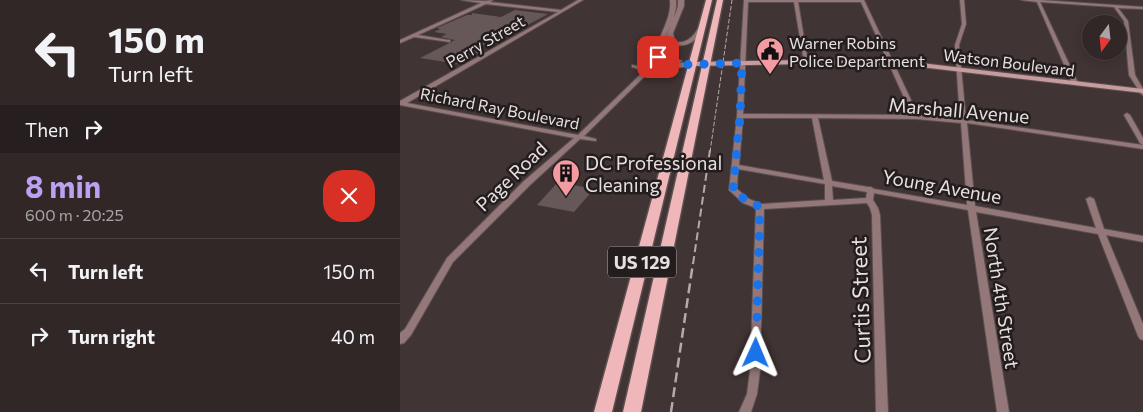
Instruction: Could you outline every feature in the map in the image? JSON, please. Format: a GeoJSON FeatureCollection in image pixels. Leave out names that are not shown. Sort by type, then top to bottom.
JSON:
{"type":"FeatureCollection","features":[{"type":"Feature","properties":{"kind":"main road","name":"US 129"},"geometry":{"type":"LineString","coordinates":[[632,412],[700,64],[702,25],[709,0]]}},
{"type":"Feature","properties":{"kind":"main road","name":"US 129"},"geometry":{"type":"LineString","coordinates":[[603,412],[700,64],[720,0]]}},
{"type":"Feature","properties":{"kind":"main road","name":"Watson Boulevard"},"geometry":{"type":"LineString","coordinates":[[700,64],[892,63],[1143,92]]}},
{"type":"Feature","properties":{"kind":"street"},"geometry":{"type":"LineString","coordinates":[[463,0],[562,11]]}},
{"type":"Feature","properties":{"kind":"street"},"geometry":{"type":"LineString","coordinates":[[403,36],[482,1],[490,0]]}},
{"type":"Feature","properties":{"kind":"street","name":"Perry Street"},"geometry":{"type":"LineString","coordinates":[[400,103],[581,0]]}},
{"type":"Feature","properties":{"kind":"street","name":"Watson Boulevard"},"geometry":{"type":"LineString","coordinates":[[673,0],[674,8],[657,49],[658,57],[669,64],[684,66],[700,64]]}},
{"type":"Feature","properties":{"kind":"street","name":"Watson Boulevard"},"geometry":{"type":"LineString","coordinates":[[681,0],[681,6],[667,46],[669,58],[700,64]]}},
{"type":"Feature","properties":{"kind":"street","name":"North 4th Street"},"geometry":{"type":"LineString","coordinates":[[962,0],[964,24],[957,45],[971,207],[1004,412]]}},
{"type":"Feature","properties":{"kind":"street"},"geometry":{"type":"LineString","coordinates":[[1023,0],[1143,8]]}},
{"type":"Feature","properties":{"kind":"street"},"geometry":{"type":"LineString","coordinates":[[400,42],[469,10],[482,1]]}},
{"type":"Feature","properties":{"kind":"street"},"geometry":{"type":"LineString","coordinates":[[869,200],[760,207],[737,195],[733,190],[740,116],[746,1],[862,1],[916,117]]}},
{"type":"Feature","properties":{"kind":"street"},"geometry":{"type":"LineString","coordinates":[[797,1],[806,62]]}},
{"type":"Feature","properties":{"kind":"street"},"geometry":{"type":"LineString","coordinates":[[1038,1],[1075,83]]}},
{"type":"Feature","properties":{"kind":"street"},"geometry":{"type":"LineString","coordinates":[[1115,6],[1126,21],[1132,75],[1143,92]]}},
{"type":"Feature","properties":{"kind":"street"},"geometry":{"type":"LineString","coordinates":[[463,9],[469,10]]}},
{"type":"Feature","properties":{"kind":"street"},"geometry":{"type":"LineString","coordinates":[[671,33],[672,43],[686,44],[693,41],[702,25]]}},
{"type":"Feature","properties":{"kind":"street"},"geometry":{"type":"LineString","coordinates":[[403,36],[448,41]]}},
{"type":"Feature","properties":{"kind":"street","name":"Page Road"},"geometry":{"type":"LineString","coordinates":[[400,346],[450,260],[528,183],[647,71],[647,69],[634,66]]}},
{"type":"Feature","properties":{"kind":"street","name":"Richard Ray Boulevard"},"geometry":{"type":"LineString","coordinates":[[400,103],[594,140]]}},
{"type":"Feature","properties":{"kind":"street"},"geometry":{"type":"LineString","coordinates":[[1127,115],[1143,143]]}},
{"type":"Feature","properties":{"kind":"street","name":"Marshall Avenue"},"geometry":{"type":"LineString","coordinates":[[740,116],[814,118],[916,117],[963,121],[1143,147]]}},
{"type":"Feature","properties":{"kind":"street"},"geometry":{"type":"LineString","coordinates":[[814,118],[828,181],[829,202]]}},
{"type":"Feature","properties":{"kind":"street","name":"Young Avenue"},"geometry":{"type":"LineString","coordinates":[[735,166],[828,181],[1143,240]]}},
{"type":"Feature","properties":{"kind":"street","name":"Curtis Street"},"geometry":{"type":"LineString","coordinates":[[871,189],[869,200],[876,214],[882,412]]}},
{"type":"Feature","properties":{"kind":"street"},"geometry":{"type":"LineString","coordinates":[[1090,199],[1101,232],[1143,336]]}},
{"type":"Feature","properties":{"kind":"street"},"geometry":{"type":"LineString","coordinates":[[745,412],[752,394],[755,371],[760,207]]}},
{"type":"Feature","properties":{"kind":"street","name":"Page Road"},"geometry":{"type":"LineString","coordinates":[[400,340],[408,332]]}},
{"type":"Feature","properties":{"kind":"building"},"geometry":{"type":"Polygon","coordinates":[[[515,10],[548,14],[505,37],[499,37],[479,48],[475,51],[480,52],[458,64],[420,58],[455,40],[441,37],[447,34],[434,32],[440,29],[437,28],[467,15],[472,15],[472,13],[501,17],[515,10]]]}},
{"type":"Feature","properties":{"kind":"building","name":"DC Professional Cleaning"},"geometry":{"type":"Polygon","coordinates":[[[558,182],[594,189],[574,212],[537,205],[558,182]]]}},
{"type":"Feature","properties":{"kind":"railway"},"geometry":{"type":"LineString","coordinates":[[710,152],[732,0]]}},
{"type":"Feature","properties":{"kind":"railway"},"geometry":{"type":"LineString","coordinates":[[693,264],[710,150]]}},
{"type":"Feature","properties":{"kind":"railway"},"geometry":{"type":"LineString","coordinates":[[671,412],[693,263]]}},
{"type":"Feature","properties":{"kind":"place","name":"Warner Robins Police Department"},"geometry":{"type":"Point","coordinates":[770,75]}},
{"type":"Feature","properties":{"kind":"place","name":"DC Professional Cleaning"},"geometry":{"type":"Point","coordinates":[566,197]}},
{"type":"Feature","properties":{"kind":"route"},"geometry":{"type":"LineString","coordinates":[[658,57],[663,62],[684,66],[692,64],[742,63],[740,116],[733,190],[746,201],[760,207],[756,353]]}}]}
